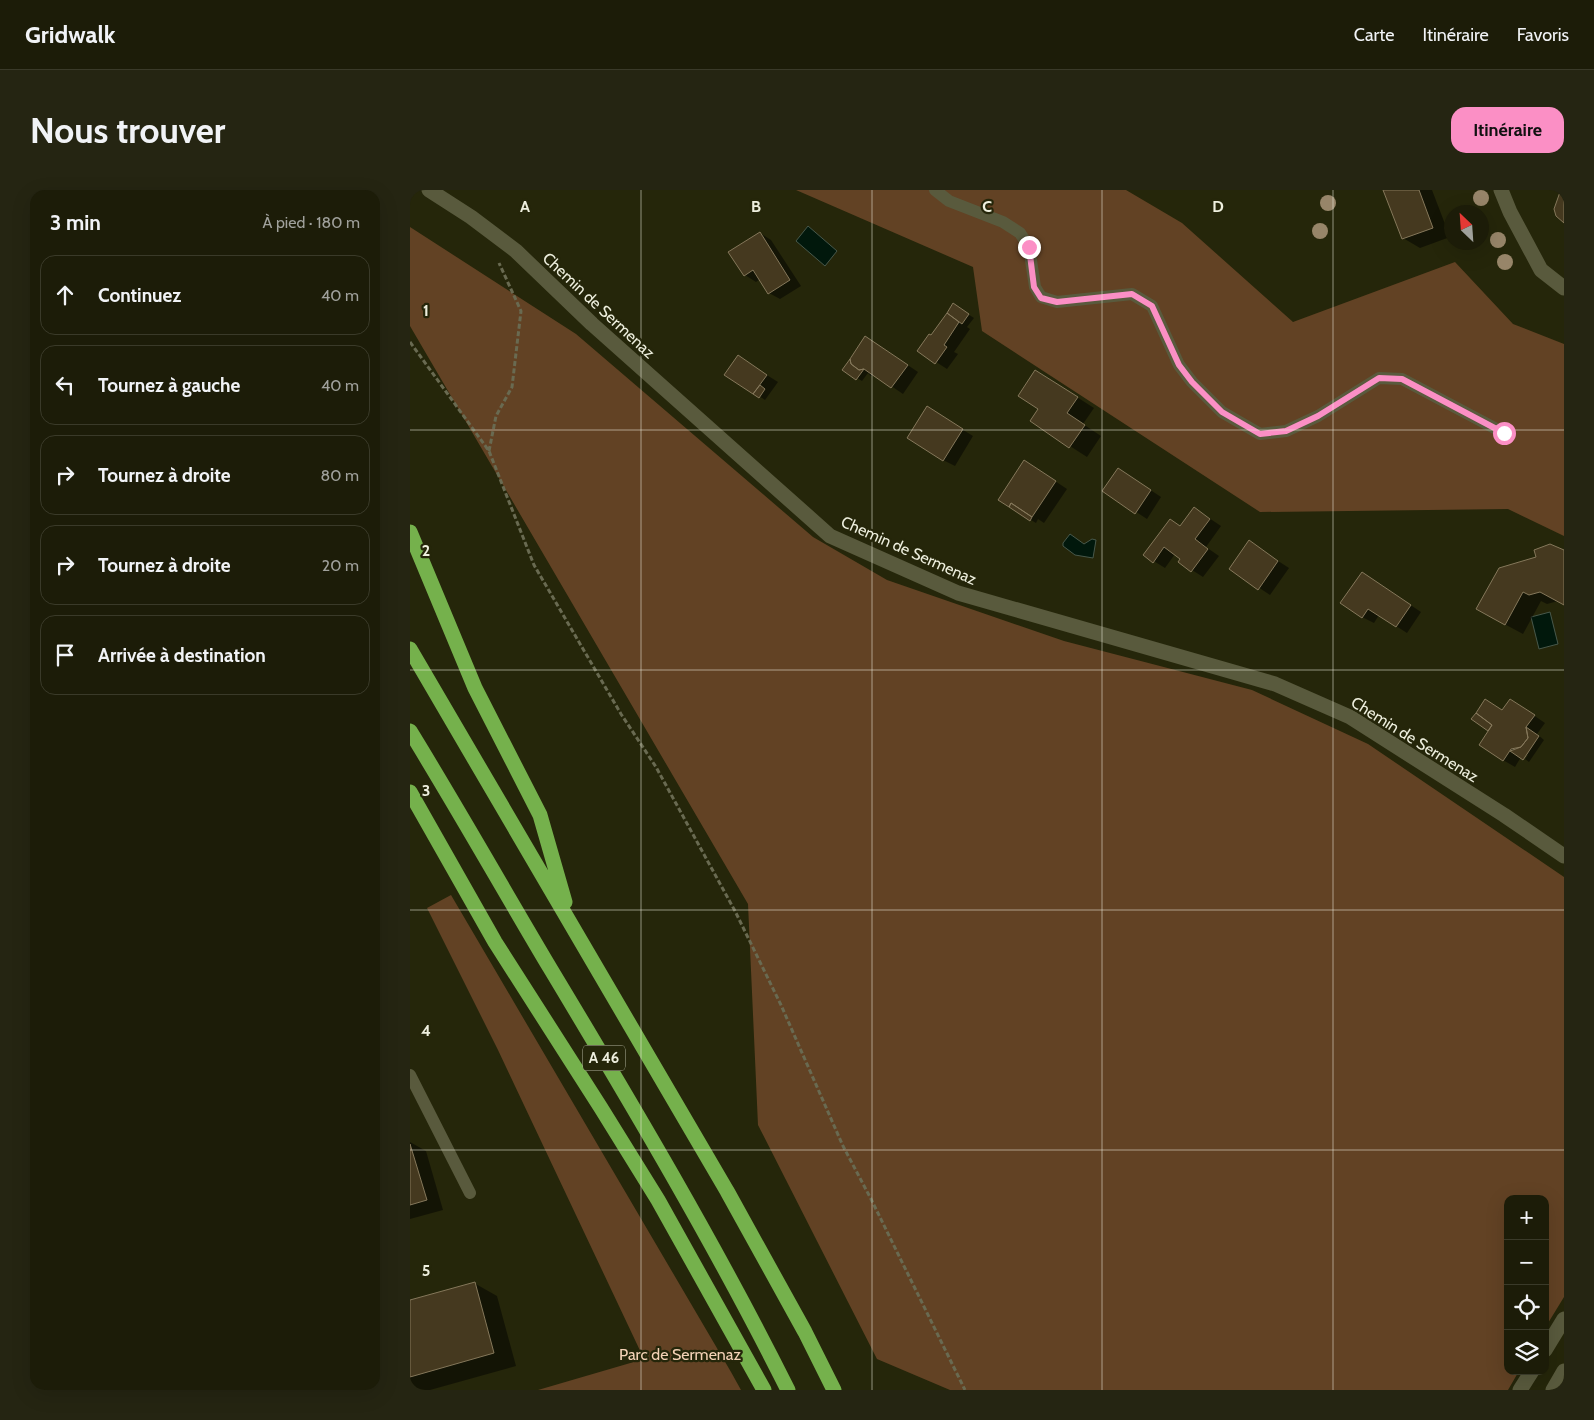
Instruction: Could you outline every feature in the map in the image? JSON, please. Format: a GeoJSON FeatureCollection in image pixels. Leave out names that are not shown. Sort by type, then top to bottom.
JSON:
{"type":"FeatureCollection","features":[{"type":"Feature","properties":{"kind":"highway"},"geometry":{"type":"LineString","coordinates":[[410,532],[475,688],[540,815],[570,922]]}},
{"type":"Feature","properties":{"kind":"highway","name":"A 46"},"geometry":{"type":"LineString","coordinates":[[410,649],[727,1191],[805,1332],[834,1390]]}},
{"type":"Feature","properties":{"kind":"highway","name":"A 46"},"geometry":{"type":"LineString","coordinates":[[410,731],[620,1085],[706,1237],[788,1390]]}},
{"type":"Feature","properties":{"kind":"highway"},"geometry":{"type":"LineString","coordinates":[[410,792],[495,942],[602,1108],[658,1200],[764,1390]]}},
{"type":"Feature","properties":{"kind":"street","name":"Chemin de Sermenaz"},"geometry":{"type":"LineString","coordinates":[[429,190],[471,217],[516,251],[592,324],[830,536],[958,593],[1275,684],[1350,717],[1504,815],[1564,856]]}},
{"type":"Feature","properties":{"kind":"street"},"geometry":{"type":"LineString","coordinates":[[1501,190],[1510,212],[1541,270],[1564,288]]}},
{"type":"Feature","properties":{"kind":"street"},"geometry":{"type":"LineString","coordinates":[[1549,1343],[1564,1319]]}},
{"type":"Feature","properties":{"kind":"street"},"geometry":{"type":"LineString","coordinates":[[1553,1390],[1564,1371]]}},
{"type":"Feature","properties":{"kind":"street"},"geometry":{"type":"LineString","coordinates":[[1520,1390],[1529,1375]]}},
{"type":"Feature","properties":{"kind":"lane"},"geometry":{"type":"LineString","coordinates":[[935,190],[950,201],[1003,222],[1020,232],[1029,247],[1034,287],[1041,298],[1057,302],[1132,294],[1152,306],[1179,365],[1192,382],[1222,412],[1260,434],[1286,431],[1318,416],[1379,378],[1402,379],[1504,433]]}},
{"type":"Feature","properties":{"kind":"lane"},"geometry":{"type":"LineString","coordinates":[[410,1075],[470,1193]]}},
{"type":"Feature","properties":{"kind":"path"},"geometry":{"type":"LineString","coordinates":[[489,451],[496,416],[512,387],[520,311],[499,264],[497,237]]}},
{"type":"Feature","properties":{"kind":"path"},"geometry":{"type":"LineString","coordinates":[[410,342],[489,451],[534,565],[621,714],[656,767],[735,911],[781,1005],[843,1146],[871,1198],[965,1390]]}},
{"type":"Feature","properties":{"kind":"green space"},"geometry":{"type":"Polygon","coordinates":[[[796,190],[1126,190],[1182,223],[1293,322],[1455,262],[1513,324],[1564,344],[1564,536],[1508,509],[1260,512],[982,331],[973,267],[796,190]]]}},
{"type":"Feature","properties":{"kind":"green space"},"geometry":{"type":"Polygon","coordinates":[[[410,227],[576,334],[813,537],[887,580],[1064,641],[1252,690],[1368,744],[1564,877],[1564,1297],[1549,1321],[1549,1195],[1504,1195],[1504,1375],[1517,1375],[1508,1390],[950,1390],[877,1359],[758,1125],[748,904],[410,326],[410,227]]]}},
{"type":"Feature","properties":{"kind":"green space","name":"Parc de Sermenaz"},"geometry":{"type":"Polygon","coordinates":[[[451,895],[741,1390],[538,1390],[644,1359],[498,1050],[427,908],[451,895]]]}},
{"type":"Feature","properties":{"kind":"shaded area"},"geometry":{"type":"Polygon","coordinates":[[[808,226],[837,251],[825,266],[796,241],[808,226]]]}},
{"type":"Feature","properties":{"kind":"shaded area"},"geometry":{"type":"Polygon","coordinates":[[[1070,534],[1084,544],[1092,539],[1096,540],[1093,558],[1075,555],[1063,546],[1063,543],[1070,534]]]}},
{"type":"Feature","properties":{"kind":"shaded area"},"geometry":{"type":"Polygon","coordinates":[[[1550,612],[1558,644],[1539,649],[1531,617],[1550,612]]]}},
{"type":"Feature","properties":{"kind":"building"},"geometry":{"type":"Polygon","coordinates":[[[1383,190],[1419,190],[1433,228],[1402,239],[1383,190]]]}},
{"type":"Feature","properties":{"kind":"building"},"geometry":{"type":"Polygon","coordinates":[[[1564,191],[1564,223],[1556,216],[1554,209],[1560,192],[1564,191]]]}},
{"type":"Feature","properties":{"kind":"building"},"geometry":{"type":"Polygon","coordinates":[[[760,232],[790,280],[768,294],[753,270],[744,276],[728,252],[760,232]]]}},
{"type":"Feature","properties":{"kind":"building"},"geometry":{"type":"Polygon","coordinates":[[[953,303],[969,314],[962,324],[947,313],[953,303]]]}},
{"type":"Feature","properties":{"kind":"building"},"geometry":{"type":"Polygon","coordinates":[[[947,313],[959,322],[944,345],[947,347],[935,364],[917,351],[947,313]]]}},
{"type":"Feature","properties":{"kind":"building"},"geometry":{"type":"Polygon","coordinates":[[[865,336],[908,365],[891,388],[864,369],[859,370],[851,364],[850,359],[865,336]]]}},
{"type":"Feature","properties":{"kind":"building"},"geometry":{"type":"Polygon","coordinates":[[[738,355],[767,375],[753,394],[724,375],[738,355]]]}},
{"type":"Feature","properties":{"kind":"building"},"geometry":{"type":"Polygon","coordinates":[[[850,359],[851,364],[859,370],[864,369],[856,380],[842,370],[850,359]]]}},
{"type":"Feature","properties":{"kind":"building"},"geometry":{"type":"Polygon","coordinates":[[[1035,370],[1078,397],[1067,413],[1085,425],[1069,448],[1030,421],[1038,409],[1018,396],[1035,370]]]}},
{"type":"Feature","properties":{"kind":"building"},"geometry":{"type":"Polygon","coordinates":[[[760,385],[765,389],[759,398],[753,394],[760,385]]]}},
{"type":"Feature","properties":{"kind":"building"},"geometry":{"type":"Polygon","coordinates":[[[927,406],[963,429],[943,461],[907,438],[927,406]]]}},
{"type":"Feature","properties":{"kind":"building"},"geometry":{"type":"Polygon","coordinates":[[[1024,460],[1056,481],[1032,517],[1011,503],[1009,507],[998,500],[1024,460]]]}},
{"type":"Feature","properties":{"kind":"building"},"geometry":{"type":"Polygon","coordinates":[[[1118,468],[1151,490],[1135,514],[1102,491],[1118,468]]]}},
{"type":"Feature","properties":{"kind":"building"},"geometry":{"type":"Polygon","coordinates":[[[1011,503],[1032,517],[1030,521],[1009,507],[1011,503]]]}},
{"type":"Feature","properties":{"kind":"building"},"geometry":{"type":"Polygon","coordinates":[[[1194,507],[1210,519],[1195,539],[1208,549],[1191,572],[1178,562],[1180,559],[1164,547],[1153,563],[1143,555],[1170,519],[1180,526],[1194,507]]]}},
{"type":"Feature","properties":{"kind":"building"},"geometry":{"type":"Polygon","coordinates":[[[1249,540],[1278,561],[1258,590],[1229,569],[1249,540]]]}},
{"type":"Feature","properties":{"kind":"building"},"geometry":{"type":"Polygon","coordinates":[[[1550,544],[1564,550],[1564,605],[1540,592],[1529,595],[1523,592],[1505,625],[1476,609],[1499,568],[1536,557],[1534,550],[1550,544]]]}},
{"type":"Feature","properties":{"kind":"building"},"geometry":{"type":"Polygon","coordinates":[[[1362,572],[1411,605],[1396,627],[1368,609],[1362,618],[1340,603],[1362,572]]]}},
{"type":"Feature","properties":{"kind":"building"},"geometry":{"type":"Polygon","coordinates":[[[1485,699],[1502,710],[1510,699],[1535,715],[1526,727],[1528,738],[1521,747],[1511,749],[1503,761],[1479,745],[1492,725],[1476,713],[1485,699]]]}},
{"type":"Feature","properties":{"kind":"building"},"geometry":{"type":"Polygon","coordinates":[[[1476,713],[1492,725],[1488,731],[1471,719],[1476,713]]]}},
{"type":"Feature","properties":{"kind":"building"},"geometry":{"type":"Polygon","coordinates":[[[1526,727],[1539,736],[1523,760],[1510,751],[1521,747],[1528,738],[1526,727]]]}},
{"type":"Feature","properties":{"kind":"building"},"geometry":{"type":"Polygon","coordinates":[[[410,1144],[427,1200],[410,1205],[410,1144]]]}},
{"type":"Feature","properties":{"kind":"building"},"geometry":{"type":"Polygon","coordinates":[[[475,1282],[494,1353],[410,1377],[410,1300],[475,1282]]]}},
{"type":"Feature","properties":{"kind":"route"},"geometry":{"type":"LineString","coordinates":[[1029,247],[1034,287],[1041,298],[1057,302],[1132,294],[1152,306],[1179,365],[1192,382],[1222,412],[1260,434],[1286,431],[1318,416],[1379,378],[1402,379],[1504,433]]}}]}
